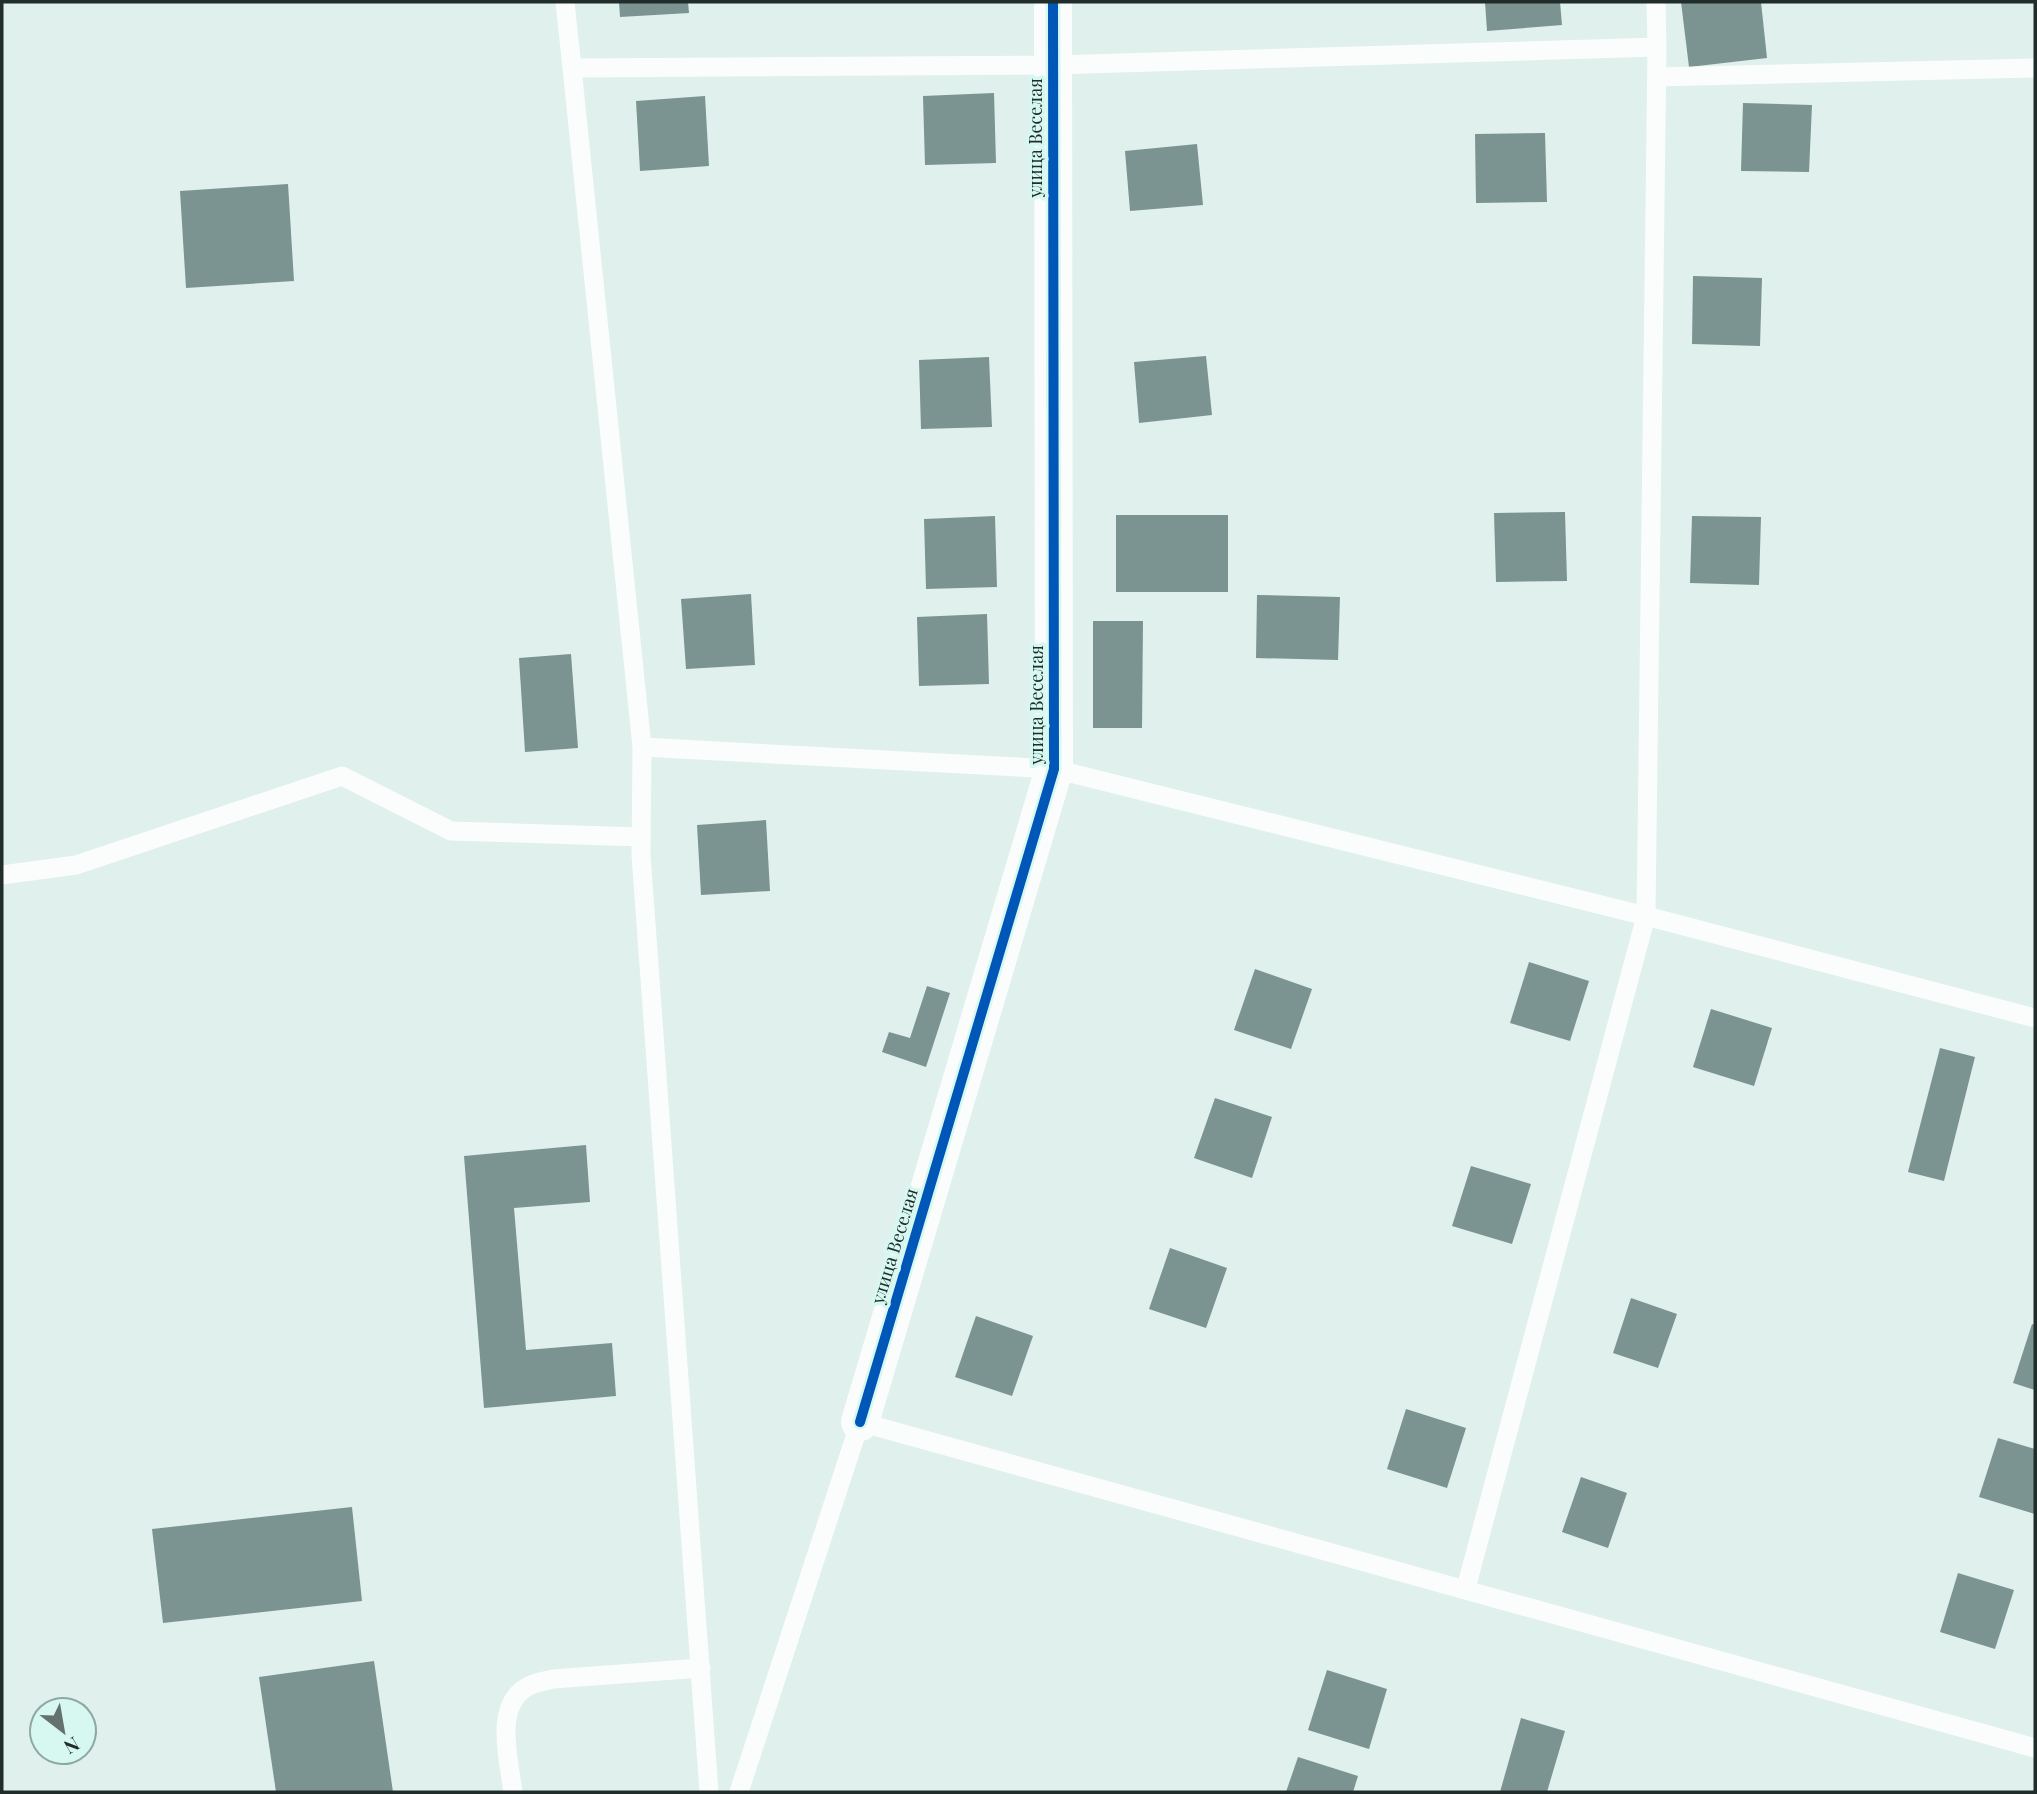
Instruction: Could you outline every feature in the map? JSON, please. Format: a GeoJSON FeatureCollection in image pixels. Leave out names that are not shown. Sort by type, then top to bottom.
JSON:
{"type":"FeatureCollection","features":[{"type":"Feature","properties":{"kind":"street","name":"улица Веселая"},"geometry":{"type":"LineString","coordinates":[[860,1422],[1054,769],[1053,2]]}},
{"type":"Feature","properties":{"kind":"lane"},"geometry":{"type":"LineString","coordinates":[[565,2],[642,747],[641,838],[709,1792]]}},
{"type":"Feature","properties":{"kind":"lane"},"geometry":{"type":"LineString","coordinates":[[1466,1588],[1646,916],[1656,2]]}},
{"type":"Feature","properties":{"kind":"lane"},"geometry":{"type":"LineString","coordinates":[[572,68],[1053,65],[1657,47]]}},
{"type":"Feature","properties":{"kind":"lane"},"geometry":{"type":"LineString","coordinates":[[1657,77],[2035,68]]}},
{"type":"Feature","properties":{"kind":"lane"},"geometry":{"type":"LineString","coordinates":[[642,747],[1054,769],[1646,916],[2035,1018]]}},
{"type":"Feature","properties":{"kind":"lane"},"geometry":{"type":"LineString","coordinates":[[2,875],[76,865],[342,776],[451,831],[641,838]]}},
{"type":"Feature","properties":{"kind":"lane"},"geometry":{"type":"LineString","coordinates":[[739,1792],[860,1422],[2035,1748]]}},
{"type":"Feature","properties":{"kind":"lane"},"geometry":{"type":"LineString","coordinates":[[513,1792],[505,1726],[512,1701],[529,1686],[553,1679],[701,1668]]}},
{"type":"Feature","properties":{"kind":"building"},"geometry":{"type":"Polygon","coordinates":[[[619,2],[688,2],[689,13],[620,17],[619,2]]]}},
{"type":"Feature","properties":{"kind":"building"},"geometry":{"type":"Polygon","coordinates":[[[1485,2],[1560,2],[1562,25],[1487,31],[1485,2]]]}},
{"type":"Feature","properties":{"kind":"building"},"geometry":{"type":"Polygon","coordinates":[[[1681,2],[1761,2],[1767,58],[1689,67],[1681,2]]]}},
{"type":"Feature","properties":{"kind":"building"},"geometry":{"type":"Polygon","coordinates":[[[994,93],[996,163],[925,165],[923,96],[994,93]]]}},
{"type":"Feature","properties":{"kind":"building"},"geometry":{"type":"Polygon","coordinates":[[[705,96],[709,166],[640,171],[636,101],[705,96]]]}},
{"type":"Feature","properties":{"kind":"building"},"geometry":{"type":"Polygon","coordinates":[[[1743,103],[1812,105],[1809,172],[1741,171],[1743,103]]]}},
{"type":"Feature","properties":{"kind":"building"},"geometry":{"type":"Polygon","coordinates":[[[1545,133],[1547,202],[1476,203],[1475,134],[1545,133]]]}},
{"type":"Feature","properties":{"kind":"building"},"geometry":{"type":"Polygon","coordinates":[[[1197,144],[1203,205],[1130,211],[1125,151],[1197,144]]]}},
{"type":"Feature","properties":{"kind":"building"},"geometry":{"type":"Polygon","coordinates":[[[288,184],[294,281],[186,288],[180,191],[288,184]]]}},
{"type":"Feature","properties":{"kind":"building"},"geometry":{"type":"Polygon","coordinates":[[[1693,276],[1762,278],[1760,346],[1692,344],[1693,276]]]}},
{"type":"Feature","properties":{"kind":"building"},"geometry":{"type":"Polygon","coordinates":[[[1206,356],[1212,415],[1139,423],[1134,362],[1206,356]]]}},
{"type":"Feature","properties":{"kind":"building"},"geometry":{"type":"Polygon","coordinates":[[[989,357],[992,427],[921,429],[919,360],[989,357]]]}},
{"type":"Feature","properties":{"kind":"building"},"geometry":{"type":"Polygon","coordinates":[[[1565,512],[1567,581],[1496,582],[1494,513],[1565,512]]]}},
{"type":"Feature","properties":{"kind":"building"},"geometry":{"type":"Polygon","coordinates":[[[1116,515],[1228,515],[1228,592],[1116,592],[1116,515]]]}},
{"type":"Feature","properties":{"kind":"building"},"geometry":{"type":"Polygon","coordinates":[[[995,516],[997,587],[926,589],[924,519],[995,516]]]}},
{"type":"Feature","properties":{"kind":"building"},"geometry":{"type":"Polygon","coordinates":[[[1692,516],[1761,517],[1759,585],[1690,583],[1692,516]]]}},
{"type":"Feature","properties":{"kind":"building"},"geometry":{"type":"Polygon","coordinates":[[[751,594],[755,665],[686,669],[681,599],[751,594]]]}},
{"type":"Feature","properties":{"kind":"building"},"geometry":{"type":"Polygon","coordinates":[[[1257,595],[1340,597],[1338,660],[1256,658],[1257,595]]]}},
{"type":"Feature","properties":{"kind":"building"},"geometry":{"type":"Polygon","coordinates":[[[987,614],[989,684],[919,686],[917,617],[987,614]]]}},
{"type":"Feature","properties":{"kind":"building"},"geometry":{"type":"Polygon","coordinates":[[[1093,621],[1143,621],[1142,728],[1093,728],[1093,621]]]}},
{"type":"Feature","properties":{"kind":"building"},"geometry":{"type":"Polygon","coordinates":[[[571,654],[578,748],[525,752],[519,658],[571,654]]]}},
{"type":"Feature","properties":{"kind":"building"},"geometry":{"type":"Polygon","coordinates":[[[766,820],[770,891],[701,895],[697,825],[766,820]]]}},
{"type":"Feature","properties":{"kind":"building"},"geometry":{"type":"Polygon","coordinates":[[[1529,962],[1589,981],[1570,1041],[1510,1023],[1529,962]]]}},
{"type":"Feature","properties":{"kind":"building"},"geometry":{"type":"Polygon","coordinates":[[[1255,969],[1312,989],[1291,1049],[1234,1030],[1255,969]]]}},
{"type":"Feature","properties":{"kind":"building"},"geometry":{"type":"Polygon","coordinates":[[[927,986],[950,993],[926,1067],[882,1052],[889,1032],[910,1038],[927,986]]]}},
{"type":"Feature","properties":{"kind":"building"},"geometry":{"type":"Polygon","coordinates":[[[1711,1009],[1772,1028],[1754,1086],[1693,1067],[1711,1009]]]}},
{"type":"Feature","properties":{"kind":"building"},"geometry":{"type":"Polygon","coordinates":[[[1940,1048],[1975,1057],[1944,1181],[1908,1172],[1940,1048]]]}},
{"type":"Feature","properties":{"kind":"building"},"geometry":{"type":"Polygon","coordinates":[[[1215,1098],[1272,1117],[1252,1178],[1194,1158],[1215,1098]]]}},
{"type":"Feature","properties":{"kind":"building"},"geometry":{"type":"Polygon","coordinates":[[[586,1145],[590,1202],[514,1208],[526,1350],[612,1343],[616,1396],[484,1408],[464,1156],[586,1145]]]}},
{"type":"Feature","properties":{"kind":"building"},"geometry":{"type":"Polygon","coordinates":[[[1471,1166],[1531,1184],[1512,1244],[1452,1226],[1471,1166]]]}},
{"type":"Feature","properties":{"kind":"building"},"geometry":{"type":"Polygon","coordinates":[[[1170,1248],[1227,1268],[1206,1328],[1149,1309],[1170,1248]]]}},
{"type":"Feature","properties":{"kind":"building"},"geometry":{"type":"Polygon","coordinates":[[[1631,1298],[1677,1314],[1658,1368],[1613,1353],[1631,1298]]]}},
{"type":"Feature","properties":{"kind":"building"},"geometry":{"type":"Polygon","coordinates":[[[976,1316],[1033,1336],[1012,1396],[955,1377],[976,1316]]]}},
{"type":"Feature","properties":{"kind":"building"},"geometry":{"type":"Polygon","coordinates":[[[2032,1324],[2035,1325],[2035,1390],[2013,1383],[2032,1324]]]}},
{"type":"Feature","properties":{"kind":"building"},"geometry":{"type":"Polygon","coordinates":[[[1406,1409],[1466,1428],[1447,1488],[1387,1469],[1406,1409]]]}},
{"type":"Feature","properties":{"kind":"building"},"geometry":{"type":"Polygon","coordinates":[[[1998,1438],[2035,1449],[2035,1514],[1979,1497],[1998,1438]]]}},
{"type":"Feature","properties":{"kind":"building"},"geometry":{"type":"Polygon","coordinates":[[[1581,1477],[1627,1493],[1608,1548],[1562,1532],[1581,1477]]]}},
{"type":"Feature","properties":{"kind":"building"},"geometry":{"type":"Polygon","coordinates":[[[352,1507],[362,1601],[163,1623],[152,1529],[352,1507]]]}},
{"type":"Feature","properties":{"kind":"building"},"geometry":{"type":"Polygon","coordinates":[[[1958,1573],[2014,1590],[1995,1649],[1940,1632],[1958,1573]]]}},
{"type":"Feature","properties":{"kind":"building"},"geometry":{"type":"Polygon","coordinates":[[[374,1661],[393,1792],[276,1792],[259,1677],[374,1661]]]}},
{"type":"Feature","properties":{"kind":"building"},"geometry":{"type":"Polygon","coordinates":[[[1327,1670],[1387,1689],[1369,1749],[1308,1730],[1327,1670]]]}},
{"type":"Feature","properties":{"kind":"building"},"geometry":{"type":"Polygon","coordinates":[[[1521,1718],[1565,1731],[1547,1792],[1500,1792],[1521,1718]]]}},
{"type":"Feature","properties":{"kind":"building"},"geometry":{"type":"Polygon","coordinates":[[[1298,1757],[1358,1776],[1353,1792],[1286,1792],[1298,1757]]]}},
{"type":"Feature","properties":{"kind":"cycle path"},"geometry":{"type":"LineString","coordinates":[[860,1422],[1054,769],[1053,2]]}}]}
